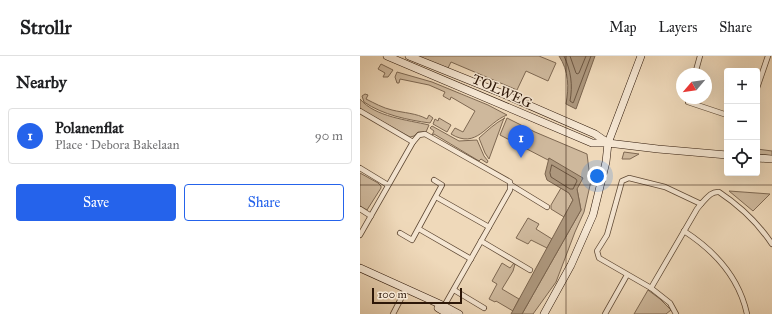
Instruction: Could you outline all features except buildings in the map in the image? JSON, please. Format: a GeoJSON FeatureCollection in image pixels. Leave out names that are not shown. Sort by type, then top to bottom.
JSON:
{"type":"FeatureCollection","features":[{"type":"Feature","properties":{"kind":"main road","name":"TOLWEG"},"geometry":{"type":"LineString","coordinates":[[387,56],[588,141],[724,156]]}},
{"type":"Feature","properties":{"kind":"main road","name":"TOLWEG"},"geometry":{"type":"LineString","coordinates":[[409,56],[500,92],[595,134],[608,143]]}},
{"type":"Feature","properties":{"kind":"main road"},"geometry":{"type":"LineString","coordinates":[[544,314],[571,265],[593,214],[606,162],[608,143],[641,56]]}},
{"type":"Feature","properties":{"kind":"main road"},"geometry":{"type":"LineString","coordinates":[[760,158],[772,159]]}},
{"type":"Feature","properties":{"kind":"main road"},"geometry":{"type":"LineString","coordinates":[[360,268],[406,289],[445,310],[459,314]]}},
{"type":"Feature","properties":{"kind":"street"},"geometry":{"type":"LineString","coordinates":[[697,68],[700,56]]}},
{"type":"Feature","properties":{"kind":"street"},"geometry":{"type":"LineString","coordinates":[[760,79],[768,56]]}},
{"type":"Feature","properties":{"kind":"street"},"geometry":{"type":"LineString","coordinates":[[694,104],[724,114]]}},
{"type":"Feature","properties":{"kind":"street"},"geometry":{"type":"LineString","coordinates":[[360,111],[413,142]]}},
{"type":"Feature","properties":{"kind":"street"},"geometry":{"type":"LineString","coordinates":[[360,235],[413,142],[419,135],[424,134],[507,180],[511,185],[547,207]]}},
{"type":"Feature","properties":{"kind":"street"},"geometry":{"type":"LineString","coordinates":[[360,168],[388,185]]}},
{"type":"Feature","properties":{"kind":"street"},"geometry":{"type":"LineString","coordinates":[[676,314],[670,303],[651,288],[599,258],[597,251],[607,234],[622,181],[628,178],[665,187],[701,204]]}},
{"type":"Feature","properties":{"kind":"street"},"geometry":{"type":"LineString","coordinates":[[400,233],[412,240],[442,185],[434,180]]}},
{"type":"Feature","properties":{"kind":"street"},"geometry":{"type":"LineString","coordinates":[[445,310],[454,290],[510,190],[511,185]]}},
{"type":"Feature","properties":{"kind":"street"},"geometry":{"type":"LineString","coordinates":[[651,288],[696,209],[715,192],[719,192],[740,208],[755,222],[772,244]]}},
{"type":"Feature","properties":{"kind":"street"},"geometry":{"type":"LineString","coordinates":[[436,197],[489,227]]}},
{"type":"Feature","properties":{"kind":"street"},"geometry":{"type":"LineString","coordinates":[[360,209],[371,216]]}},
{"type":"Feature","properties":{"kind":"street"},"geometry":{"type":"LineString","coordinates":[[418,229],[471,259]]}},
{"type":"Feature","properties":{"kind":"street"},"geometry":{"type":"LineString","coordinates":[[684,231],[702,243],[721,261],[739,290],[747,314]]}},
{"type":"Feature","properties":{"kind":"street"},"geometry":{"type":"LineString","coordinates":[[481,242],[530,270]]}},
{"type":"Feature","properties":{"kind":"street"},"geometry":{"type":"LineString","coordinates":[[605,314],[627,275]]}},
{"type":"Feature","properties":{"kind":"street"},"geometry":{"type":"LineString","coordinates":[[393,314],[406,289]]}},
{"type":"Feature","properties":{"kind":"street"},"geometry":{"type":"LineString","coordinates":[[454,290],[484,308]]}},
{"type":"Feature","properties":{"kind":"shaded area"},"geometry":{"type":"Polygon","coordinates":[[[413,56],[539,56],[556,63],[548,81],[526,71],[517,90],[451,62],[447,70],[413,56]]]}},
{"type":"Feature","properties":{"kind":"shaded area"},"geometry":{"type":"Polygon","coordinates":[[[381,64],[393,70],[388,77],[383,77],[385,73],[378,69],[381,64]]]}},
{"type":"Feature","properties":{"kind":"shaded area"},"geometry":{"type":"Polygon","coordinates":[[[397,72],[432,82],[488,105],[507,115],[475,137],[468,139],[460,138],[451,134],[455,128],[463,132],[475,111],[451,97],[450,100],[443,96],[445,92],[429,85],[400,79],[399,83],[397,83],[395,77],[397,72]]]}},
{"type":"Feature","properties":{"kind":"shaded area"},"geometry":{"type":"Polygon","coordinates":[[[365,94],[368,95],[366,99],[385,108],[414,114],[427,119],[429,115],[433,118],[430,123],[387,114],[364,102],[362,96],[365,94]]]}},
{"type":"Feature","properties":{"kind":"shaded area"},"geometry":{"type":"Polygon","coordinates":[[[360,99],[366,105],[383,114],[429,125],[426,132],[418,132],[414,136],[410,137],[360,109],[360,99]]]}},
{"type":"Feature","properties":{"kind":"shaded area"},"geometry":{"type":"Polygon","coordinates":[[[439,118],[451,125],[447,132],[433,124],[435,119],[438,121],[439,118]]]}},
{"type":"Feature","properties":{"kind":"shaded area"},"geometry":{"type":"Polygon","coordinates":[[[507,118],[535,132],[587,154],[591,181],[584,212],[556,282],[533,314],[522,314],[581,210],[577,189],[549,158],[548,160],[500,135],[507,118]]]}},
{"type":"Feature","properties":{"kind":"shaded area"},"geometry":{"type":"Polygon","coordinates":[[[504,119],[489,159],[479,138],[494,125],[504,119]]]}},
{"type":"Feature","properties":{"kind":"shaded area"},"geometry":{"type":"Polygon","coordinates":[[[432,126],[459,141],[477,140],[484,156],[488,161],[487,163],[481,159],[479,161],[434,134],[432,135],[434,131],[430,128],[432,126]]]}},
{"type":"Feature","properties":{"kind":"shaded area"},"geometry":{"type":"Polygon","coordinates":[[[760,149],[772,151],[772,156],[760,154],[760,149]]]}},
{"type":"Feature","properties":{"kind":"shaded area"},"geometry":{"type":"Polygon","coordinates":[[[624,152],[639,154],[630,159],[622,159],[624,152]]]}},
{"type":"Feature","properties":{"kind":"shaded area"},"geometry":{"type":"Polygon","coordinates":[[[360,173],[381,186],[367,210],[360,206],[360,173]]]}},
{"type":"Feature","properties":{"kind":"shaded area"},"geometry":{"type":"Polygon","coordinates":[[[561,188],[569,193],[573,200],[564,217],[551,209],[551,205],[561,188]]]}},
{"type":"Feature","properties":{"kind":"shaded area"},"geometry":{"type":"Polygon","coordinates":[[[729,191],[770,194],[753,211],[729,191]]]}},
{"type":"Feature","properties":{"kind":"shaded area"},"geometry":{"type":"Polygon","coordinates":[[[528,218],[539,224],[536,229],[552,239],[547,248],[531,240],[528,244],[516,238],[528,218]]]}},
{"type":"Feature","properties":{"kind":"shaded area"},"geometry":{"type":"Polygon","coordinates":[[[502,263],[510,268],[514,263],[515,264],[513,271],[502,289],[519,299],[513,311],[496,301],[495,302],[489,299],[497,284],[492,281],[502,263]]]}},
{"type":"Feature","properties":{"kind":"shaded area"},"geometry":{"type":"Polygon","coordinates":[[[648,290],[671,310],[666,314],[634,314],[648,290]]]}},
{"type":"Feature","properties":{"kind":"water"},"geometry":{"type":"Polygon","coordinates":[[[559,56],[595,56],[576,109],[566,104],[568,92],[567,80],[565,68],[559,56]]]}},
{"type":"Feature","properties":{"kind":"water"},"geometry":{"type":"Polygon","coordinates":[[[549,158],[583,178],[577,189],[581,210],[522,314],[511,314],[573,200],[569,193],[547,180],[545,174],[549,158]]]}},
{"type":"Feature","properties":{"kind":"place","name":"Polanenflat"},"geometry":{"type":"Point","coordinates":[521,158]}}]}
